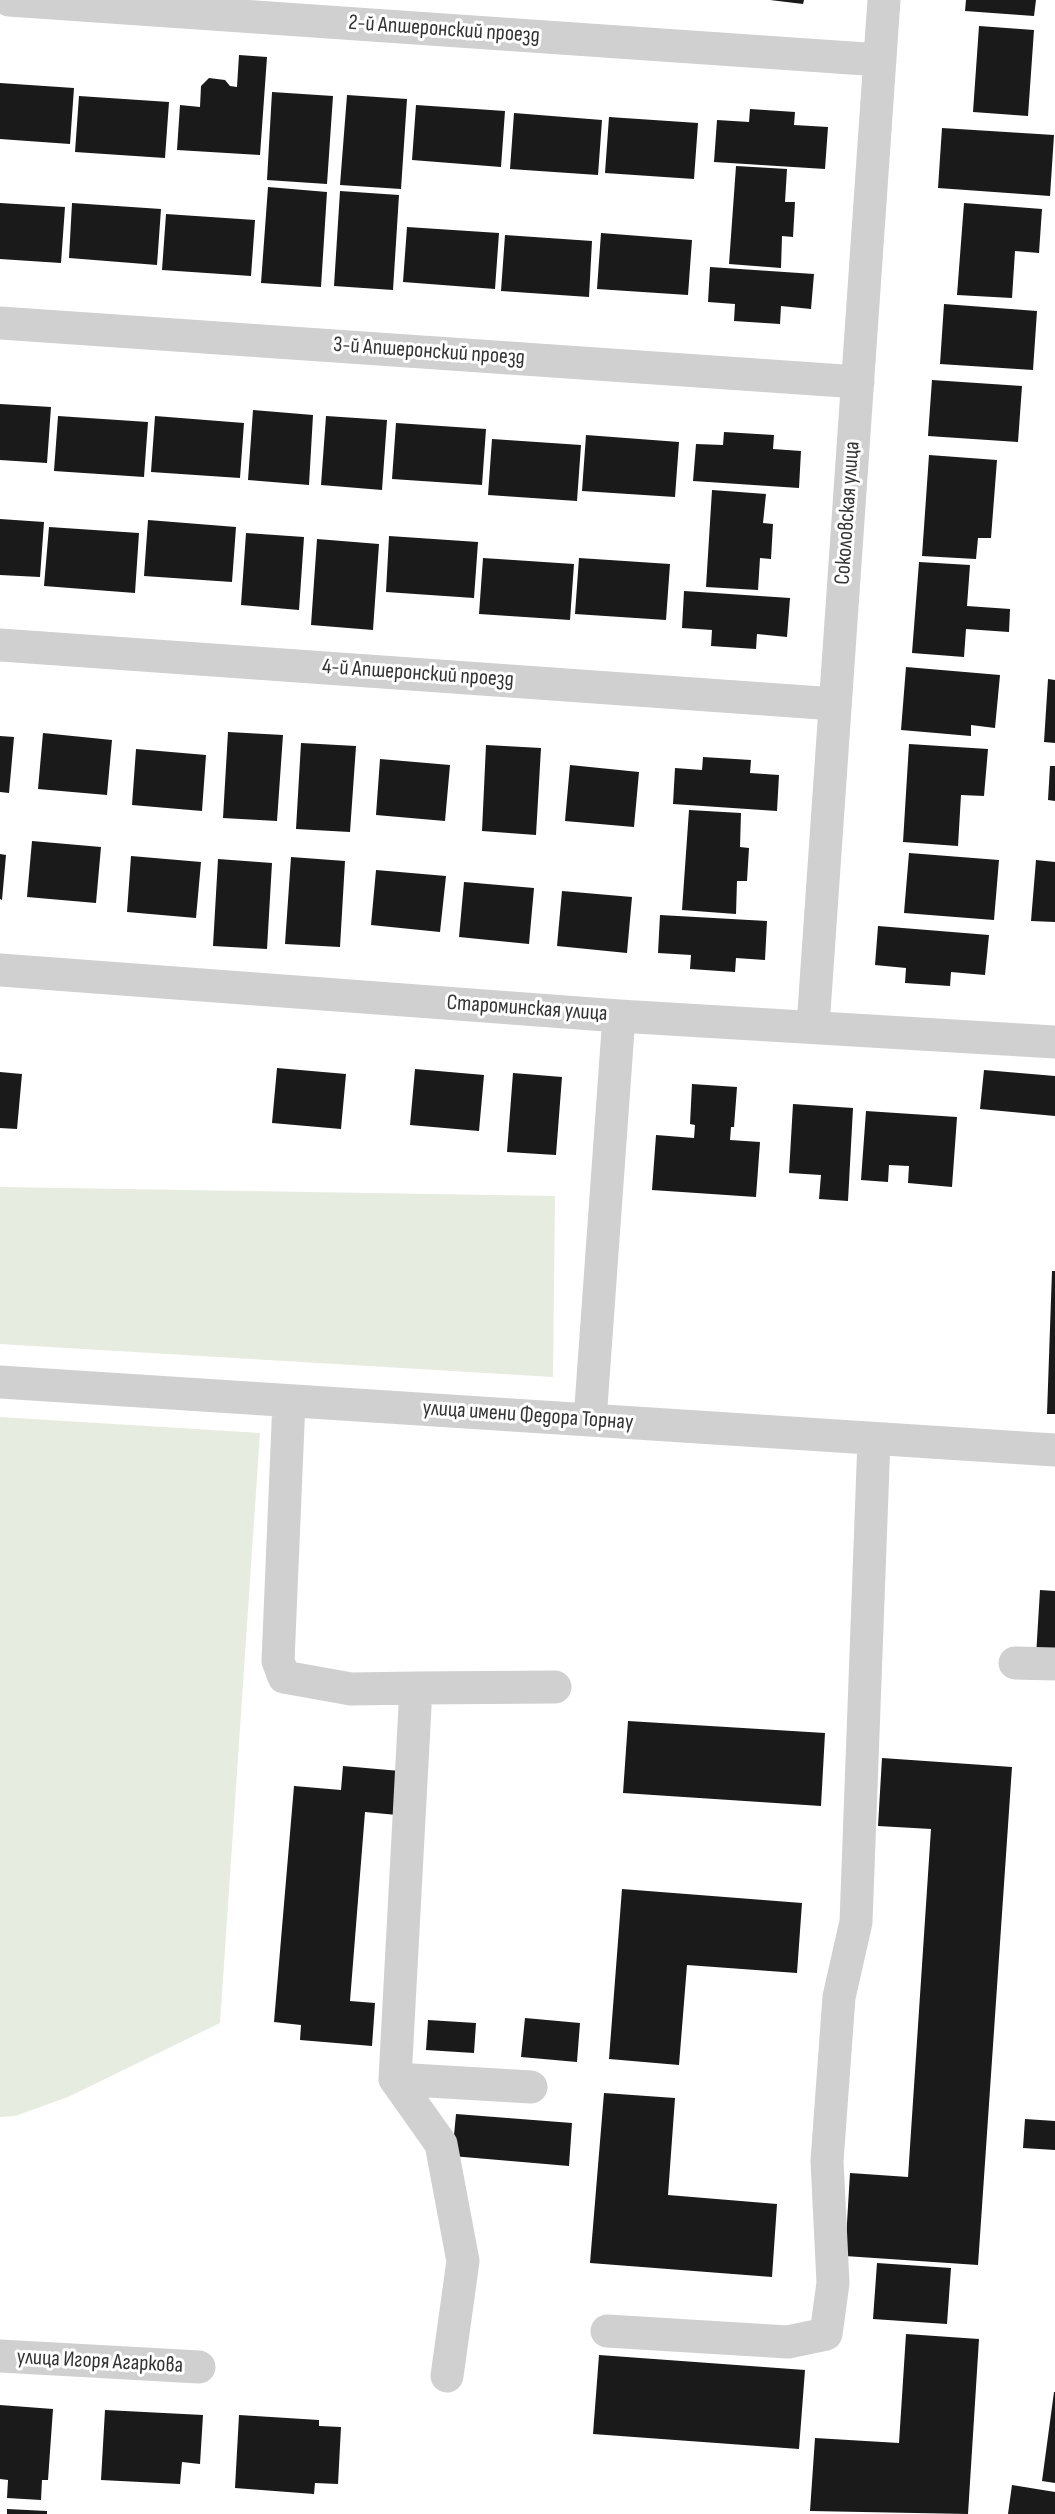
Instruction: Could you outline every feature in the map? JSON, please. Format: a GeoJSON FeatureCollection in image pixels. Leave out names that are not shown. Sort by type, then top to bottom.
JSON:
{"type":"FeatureCollection","features":[{"type":"Feature","properties":{"kind":"street","name":"2-й Апшеронский проезд"},"geometry":{"type":"LineString","coordinates":[[9,0],[880,60]]}},
{"type":"Feature","properties":{"kind":"street","name":"Соколовская улица"},"geometry":{"type":"LineString","coordinates":[[813,1026],[884,0]]}},
{"type":"Feature","properties":{"kind":"street","name":"3-й Апшеронский проезд"},"geometry":{"type":"LineString","coordinates":[[0,323],[858,382]]}},
{"type":"Feature","properties":{"kind":"street","name":"4-й Апшеронский проезд"},"geometry":{"type":"LineString","coordinates":[[0,645],[835,704]]}},
{"type":"Feature","properties":{"kind":"street","name":"Староминская улица"},"geometry":{"type":"LineString","coordinates":[[0,970],[619,1016],[1055,1041]]}},
{"type":"Feature","properties":{"kind":"street"},"geometry":{"type":"LineString","coordinates":[[590,1420],[619,1016]]}},
{"type":"Feature","properties":{"kind":"street","name":"улица имени Федора Торнау"},"geometry":{"type":"LineString","coordinates":[[0,1383],[1055,1450]]}},
{"type":"Feature","properties":{"kind":"street"},"geometry":{"type":"LineString","coordinates":[[289,1401],[278,1661],[284,1677],[351,1689],[555,1687]]}},
{"type":"Feature","properties":{"kind":"street"},"geometry":{"type":"LineString","coordinates":[[607,2331],[788,2342],[826,2334],[832,2283],[828,2161],[839,1997],[856,1922],[874,1439]]}},
{"type":"Feature","properties":{"kind":"street"},"geometry":{"type":"LineString","coordinates":[[1016,1663],[1055,1664]]}},
{"type":"Feature","properties":{"kind":"street"},"geometry":{"type":"LineString","coordinates":[[416,1688],[395,2079],[441,2144],[463,2261],[447,2376]]}},
{"type":"Feature","properties":{"kind":"street"},"geometry":{"type":"LineString","coordinates":[[395,2079],[531,2087]]}},
{"type":"Feature","properties":{"kind":"street","name":"улица Игоря Агаркова"},"geometry":{"type":"LineString","coordinates":[[0,2356],[199,2367]]}},
{"type":"Feature","properties":{"kind":"shaded area"},"geometry":{"type":"Polygon","coordinates":[[[0,1187],[555,1196],[553,1377],[0,1344],[0,1187]]]}},
{"type":"Feature","properties":{"kind":"shaded area"},"geometry":{"type":"Polygon","coordinates":[[[0,1417],[260,1433],[220,2023],[68,2097],[15,2116],[0,2117],[0,1417]]]}},
{"type":"Feature","properties":{"kind":"building"},"geometry":{"type":"Polygon","coordinates":[[[770,0],[804,0],[803,4],[770,0]]]}},
{"type":"Feature","properties":{"kind":"building"},"geometry":{"type":"Polygon","coordinates":[[[966,0],[1036,0],[1034,16],[965,11],[966,0]]]}},
{"type":"Feature","properties":{"kind":"building"},"geometry":{"type":"Polygon","coordinates":[[[979,26],[1034,30],[1028,116],[973,112],[979,26]]]}},
{"type":"Feature","properties":{"kind":"building"},"geometry":{"type":"Polygon","coordinates":[[[239,55],[267,57],[260,155],[177,150],[180,105],[200,107],[201,86],[209,78],[225,80],[230,86],[237,87],[239,55]]]}},
{"type":"Feature","properties":{"kind":"building"},"geometry":{"type":"Polygon","coordinates":[[[0,83],[74,88],[70,144],[0,139],[0,83]]]}},
{"type":"Feature","properties":{"kind":"building"},"geometry":{"type":"Polygon","coordinates":[[[272,92],[333,96],[327,184],[267,180],[272,92]]]}},
{"type":"Feature","properties":{"kind":"building"},"geometry":{"type":"Polygon","coordinates":[[[347,95],[407,99],[401,189],[340,185],[347,95]]]}},
{"type":"Feature","properties":{"kind":"building"},"geometry":{"type":"Polygon","coordinates":[[[79,96],[169,102],[165,158],[75,152],[79,96]]]}},
{"type":"Feature","properties":{"kind":"building"},"geometry":{"type":"Polygon","coordinates":[[[416,105],[505,111],[501,167],[412,160],[416,105]]]}},
{"type":"Feature","properties":{"kind":"building"},"geometry":{"type":"Polygon","coordinates":[[[750,109],[795,112],[794,125],[828,127],[825,169],[714,162],[717,120],[749,122],[750,109]]]}},
{"type":"Feature","properties":{"kind":"building"},"geometry":{"type":"Polygon","coordinates":[[[514,113],[602,120],[598,175],[510,169],[514,113]]]}},
{"type":"Feature","properties":{"kind":"building"},"geometry":{"type":"Polygon","coordinates":[[[609,117],[698,123],[694,179],[605,173],[609,117]]]}},
{"type":"Feature","properties":{"kind":"building"},"geometry":{"type":"Polygon","coordinates":[[[942,128],[1054,135],[1050,196],[938,188],[942,128]]]}},
{"type":"Feature","properties":{"kind":"building"},"geometry":{"type":"Polygon","coordinates":[[[736,166],[787,169],[785,202],[795,202],[793,237],[782,236],[781,268],[729,264],[736,166]]]}},
{"type":"Feature","properties":{"kind":"building"},"geometry":{"type":"Polygon","coordinates":[[[268,187],[327,192],[321,287],[261,283],[268,187]]]}},
{"type":"Feature","properties":{"kind":"building"},"geometry":{"type":"Polygon","coordinates":[[[340,191],[399,195],[393,290],[334,286],[340,191]]]}},
{"type":"Feature","properties":{"kind":"building"},"geometry":{"type":"Polygon","coordinates":[[[0,203],[65,207],[61,263],[0,259],[0,203]]]}},
{"type":"Feature","properties":{"kind":"building"},"geometry":{"type":"Polygon","coordinates":[[[72,203],[161,209],[157,265],[69,258],[72,203]]]}},
{"type":"Feature","properties":{"kind":"building"},"geometry":{"type":"Polygon","coordinates":[[[964,203],[1042,209],[1039,253],[1015,251],[1012,298],[957,295],[964,203]]]}},
{"type":"Feature","properties":{"kind":"building"},"geometry":{"type":"Polygon","coordinates":[[[166,214],[255,220],[251,276],[162,270],[166,214]]]}},
{"type":"Feature","properties":{"kind":"building"},"geometry":{"type":"Polygon","coordinates":[[[407,227],[499,233],[495,289],[403,282],[407,227]]]}},
{"type":"Feature","properties":{"kind":"building"},"geometry":{"type":"Polygon","coordinates":[[[601,233],[692,240],[688,295],[597,289],[601,233]]]}},
{"type":"Feature","properties":{"kind":"building"},"geometry":{"type":"Polygon","coordinates":[[[505,235],[592,241],[589,297],[501,291],[505,235]]]}},
{"type":"Feature","properties":{"kind":"building"},"geometry":{"type":"Polygon","coordinates":[[[710,267],[814,274],[811,309],[781,306],[780,324],[734,321],[735,304],[708,302],[710,267]]]}},
{"type":"Feature","properties":{"kind":"building"},"geometry":{"type":"Polygon","coordinates":[[[944,304],[1037,311],[1033,370],[940,364],[944,304]]]}},
{"type":"Feature","properties":{"kind":"building"},"geometry":{"type":"Polygon","coordinates":[[[932,380],[1022,386],[1018,442],[928,436],[932,380]]]}},
{"type":"Feature","properties":{"kind":"building"},"geometry":{"type":"Polygon","coordinates":[[[0,404],[51,407],[47,463],[0,460],[0,404]]]}},
{"type":"Feature","properties":{"kind":"building"},"geometry":{"type":"Polygon","coordinates":[[[253,410],[313,415],[309,485],[248,480],[253,410]]]}},
{"type":"Feature","properties":{"kind":"building"},"geometry":{"type":"Polygon","coordinates":[[[58,416],[148,422],[144,477],[54,471],[58,416]]]}},
{"type":"Feature","properties":{"kind":"building"},"geometry":{"type":"Polygon","coordinates":[[[155,416],[244,423],[240,478],[151,472],[155,416]]]}},
{"type":"Feature","properties":{"kind":"building"},"geometry":{"type":"Polygon","coordinates":[[[326,416],[387,420],[382,490],[321,485],[326,416]]]}},
{"type":"Feature","properties":{"kind":"building"},"geometry":{"type":"Polygon","coordinates":[[[396,423],[486,429],[482,485],[392,479],[396,423]]]}},
{"type":"Feature","properties":{"kind":"building"},"geometry":{"type":"Polygon","coordinates":[[[724,432],[774,435],[773,449],[801,451],[799,488],[693,481],[696,444],[723,445],[724,432]]]}},
{"type":"Feature","properties":{"kind":"building"},"geometry":{"type":"Polygon","coordinates":[[[586,435],[679,442],[675,497],[582,491],[586,435]]]}},
{"type":"Feature","properties":{"kind":"building"},"geometry":{"type":"Polygon","coordinates":[[[492,439],[581,445],[577,501],[488,495],[492,439]]]}},
{"type":"Feature","properties":{"kind":"building"},"geometry":{"type":"Polygon","coordinates":[[[929,455],[997,460],[991,538],[978,538],[976,559],[922,556],[929,455]]]}},
{"type":"Feature","properties":{"kind":"building"},"geometry":{"type":"Polygon","coordinates":[[[712,490],[766,494],[763,523],[773,524],[771,559],[760,558],[758,590],[706,587],[712,490]]]}},
{"type":"Feature","properties":{"kind":"building"},"geometry":{"type":"Polygon","coordinates":[[[0,519],[44,522],[40,577],[0,575],[0,519]]]}},
{"type":"Feature","properties":{"kind":"building"},"geometry":{"type":"Polygon","coordinates":[[[148,520],[236,527],[232,582],[144,576],[148,520]]]}},
{"type":"Feature","properties":{"kind":"building"},"geometry":{"type":"Polygon","coordinates":[[[49,527],[139,533],[135,593],[44,586],[49,527]]]}},
{"type":"Feature","properties":{"kind":"building"},"geometry":{"type":"Polygon","coordinates":[[[246,533],[304,537],[299,610],[241,605],[246,533]]]}},
{"type":"Feature","properties":{"kind":"building"},"geometry":{"type":"Polygon","coordinates":[[[389,536],[478,542],[474,598],[386,592],[389,536]]]}},
{"type":"Feature","properties":{"kind":"building"},"geometry":{"type":"Polygon","coordinates":[[[317,539],[379,544],[373,630],[311,625],[317,539]]]}},
{"type":"Feature","properties":{"kind":"building"},"geometry":{"type":"Polygon","coordinates":[[[483,558],[574,564],[570,620],[479,614],[483,558]]]}},
{"type":"Feature","properties":{"kind":"building"},"geometry":{"type":"Polygon","coordinates":[[[579,558],[670,564],[666,620],[575,614],[579,558]]]}},
{"type":"Feature","properties":{"kind":"building"},"geometry":{"type":"Polygon","coordinates":[[[919,562],[970,565],[967,606],[1010,609],[1009,632],[966,629],[964,657],[912,653],[919,562]]]}},
{"type":"Feature","properties":{"kind":"building"},"geometry":{"type":"Polygon","coordinates":[[[684,591],[790,598],[787,637],[757,634],[756,649],[711,646],[712,630],[682,628],[684,591]]]}},
{"type":"Feature","properties":{"kind":"building"},"geometry":{"type":"Polygon","coordinates":[[[906,667],[1000,675],[995,728],[971,725],[971,736],[901,730],[906,667]]]}},
{"type":"Feature","properties":{"kind":"building"},"geometry":{"type":"Polygon","coordinates":[[[1048,679],[1055,680],[1055,743],[1044,742],[1048,679]]]}},
{"type":"Feature","properties":{"kind":"building"},"geometry":{"type":"Polygon","coordinates":[[[228,732],[283,735],[277,821],[223,818],[228,732]]]}},
{"type":"Feature","properties":{"kind":"building"},"geometry":{"type":"Polygon","coordinates":[[[43,733],[112,740],[107,795],[38,789],[43,733]]]}},
{"type":"Feature","properties":{"kind":"building"},"geometry":{"type":"Polygon","coordinates":[[[0,736],[14,737],[9,793],[0,792],[0,736]]]}},
{"type":"Feature","properties":{"kind":"building"},"geometry":{"type":"Polygon","coordinates":[[[301,743],[356,746],[350,832],[296,829],[301,743]]]}},
{"type":"Feature","properties":{"kind":"building"},"geometry":{"type":"Polygon","coordinates":[[[909,744],[988,749],[984,796],[961,795],[958,846],[903,842],[909,744]]]}},
{"type":"Feature","properties":{"kind":"building"},"geometry":{"type":"Polygon","coordinates":[[[486,745],[541,748],[536,835],[482,831],[486,745]]]}},
{"type":"Feature","properties":{"kind":"building"},"geometry":{"type":"Polygon","coordinates":[[[136,749],[206,755],[202,811],[132,805],[136,749]]]}},
{"type":"Feature","properties":{"kind":"building"},"geometry":{"type":"Polygon","coordinates":[[[703,757],[751,760],[750,773],[779,775],[777,811],[673,804],[675,768],[702,770],[703,757]]]}},
{"type":"Feature","properties":{"kind":"building"},"geometry":{"type":"Polygon","coordinates":[[[380,759],[450,765],[445,821],[376,815],[380,759]]]}},
{"type":"Feature","properties":{"kind":"building"},"geometry":{"type":"Polygon","coordinates":[[[570,765],[639,772],[634,827],[565,821],[570,765]]]}},
{"type":"Feature","properties":{"kind":"building"},"geometry":{"type":"Polygon","coordinates":[[[1050,766],[1055,766],[1055,801],[1048,800],[1050,766]]]}},
{"type":"Feature","properties":{"kind":"building"},"geometry":{"type":"Polygon","coordinates":[[[689,810],[741,813],[740,847],[749,848],[747,881],[737,881],[736,914],[682,910],[689,810]]]}},
{"type":"Feature","properties":{"kind":"building"},"geometry":{"type":"Polygon","coordinates":[[[32,841],[101,847],[96,903],[27,897],[32,841]]]}},
{"type":"Feature","properties":{"kind":"building"},"geometry":{"type":"Polygon","coordinates":[[[909,853],[999,860],[994,920],[904,913],[909,853]]]}},
{"type":"Feature","properties":{"kind":"building"},"geometry":{"type":"Polygon","coordinates":[[[0,854],[6,855],[2,900],[0,899],[0,854]]]}},
{"type":"Feature","properties":{"kind":"building"},"geometry":{"type":"Polygon","coordinates":[[[131,856],[201,862],[196,918],[127,912],[131,856]]]}},
{"type":"Feature","properties":{"kind":"building"},"geometry":{"type":"Polygon","coordinates":[[[291,857],[345,861],[340,947],[285,944],[291,857]]]}},
{"type":"Feature","properties":{"kind":"building"},"geometry":{"type":"Polygon","coordinates":[[[218,859],[272,863],[267,949],[213,946],[218,859]]]}},
{"type":"Feature","properties":{"kind":"building"},"geometry":{"type":"Polygon","coordinates":[[[1036,860],[1055,862],[1055,922],[1031,921],[1036,860]]]}},
{"type":"Feature","properties":{"kind":"building"},"geometry":{"type":"Polygon","coordinates":[[[376,870],[446,876],[440,932],[371,925],[376,870]]]}},
{"type":"Feature","properties":{"kind":"building"},"geometry":{"type":"Polygon","coordinates":[[[464,882],[534,888],[529,944],[459,937],[464,882]]]}},
{"type":"Feature","properties":{"kind":"building"},"geometry":{"type":"Polygon","coordinates":[[[562,891],[632,897],[627,953],[557,946],[562,891]]]}},
{"type":"Feature","properties":{"kind":"building"},"geometry":{"type":"Polygon","coordinates":[[[660,915],[767,921],[765,960],[736,958],[735,972],[690,969],[691,955],[658,953],[660,915]]]}},
{"type":"Feature","properties":{"kind":"building"},"geometry":{"type":"Polygon","coordinates":[[[878,926],[989,935],[985,975],[951,972],[950,986],[905,983],[906,968],[875,965],[878,926]]]}},
{"type":"Feature","properties":{"kind":"building"},"geometry":{"type":"Polygon","coordinates":[[[277,1068],[346,1074],[341,1129],[272,1123],[277,1068]]]}},
{"type":"Feature","properties":{"kind":"building"},"geometry":{"type":"Polygon","coordinates":[[[415,1069],[484,1075],[479,1131],[410,1125],[415,1069]]]}},
{"type":"Feature","properties":{"kind":"building"},"geometry":{"type":"Polygon","coordinates":[[[984,1070],[1055,1076],[1055,1116],[980,1109],[984,1070]]]}},
{"type":"Feature","properties":{"kind":"building"},"geometry":{"type":"Polygon","coordinates":[[[0,1072],[22,1074],[17,1129],[0,1128],[0,1072]]]}},
{"type":"Feature","properties":{"kind":"building"},"geometry":{"type":"Polygon","coordinates":[[[513,1073],[562,1077],[556,1155],[507,1152],[513,1073]]]}},
{"type":"Feature","properties":{"kind":"building"},"geometry":{"type":"Polygon","coordinates":[[[692,1084],[737,1087],[734,1127],[731,1127],[730,1140],[760,1142],[756,1197],[652,1190],[656,1135],[694,1138],[695,1125],[690,1124],[692,1084]]]}},
{"type":"Feature","properties":{"kind":"building"},"geometry":{"type":"Polygon","coordinates":[[[793,1104],[853,1108],[848,1201],[819,1199],[821,1175],[789,1173],[793,1104]]]}},
{"type":"Feature","properties":{"kind":"building"},"geometry":{"type":"Polygon","coordinates":[[[866,1111],[957,1117],[952,1187],[908,1183],[909,1166],[889,1165],[888,1182],[861,1180],[866,1111]]]}},
{"type":"Feature","properties":{"kind":"building"},"geometry":{"type":"Polygon","coordinates":[[[1052,1271],[1055,1271],[1055,1414],[1047,1414],[1052,1271]]]}},
{"type":"Feature","properties":{"kind":"building"},"geometry":{"type":"Polygon","coordinates":[[[1040,1590],[1055,1591],[1055,1657],[1036,1656],[1040,1590]]]}},
{"type":"Feature","properties":{"kind":"building"},"geometry":{"type":"Polygon","coordinates":[[[628,1721],[825,1733],[821,1806],[623,1793],[628,1721]]]}},
{"type":"Feature","properties":{"kind":"building"},"geometry":{"type":"Polygon","coordinates":[[[882,1758],[1012,1767],[978,2265],[845,2256],[850,2173],[908,2177],[931,1829],[878,1826],[882,1758]]]}},
{"type":"Feature","properties":{"kind":"building"},"geometry":{"type":"Polygon","coordinates":[[[343,1766],[400,1771],[397,1815],[365,1812],[350,2001],[375,2003],[372,2046],[300,2040],[301,2025],[274,2022],[294,1786],[341,1790],[343,1766]]]}},
{"type":"Feature","properties":{"kind":"building"},"geometry":{"type":"Polygon","coordinates":[[[622,1889],[802,1903],[797,1973],[687,1965],[679,2065],[609,2059],[622,1889]]]}},
{"type":"Feature","properties":{"kind":"building"},"geometry":{"type":"Polygon","coordinates":[[[525,2018],[580,2023],[577,2062],[521,2057],[525,2018]]]}},
{"type":"Feature","properties":{"kind":"building"},"geometry":{"type":"Polygon","coordinates":[[[428,2020],[476,2023],[474,2053],[426,2050],[428,2020]]]}},
{"type":"Feature","properties":{"kind":"building"},"geometry":{"type":"Polygon","coordinates":[[[604,2093],[675,2098],[668,2195],[777,2204],[772,2277],[590,2263],[604,2093]]]}},
{"type":"Feature","properties":{"kind":"building"},"geometry":{"type":"Polygon","coordinates":[[[456,2114],[572,2123],[569,2166],[452,2156],[456,2114]]]}},
{"type":"Feature","properties":{"kind":"building"},"geometry":{"type":"Polygon","coordinates":[[[1025,2119],[1055,2121],[1055,2150],[1023,2148],[1025,2119]]]}},
{"type":"Feature","properties":{"kind":"building"},"geometry":{"type":"Polygon","coordinates":[[[877,2263],[951,2268],[947,2324],[873,2319],[877,2263]]]}},
{"type":"Feature","properties":{"kind":"building"},"geometry":{"type":"Polygon","coordinates":[[[906,2334],[979,2339],[968,2514],[810,2511],[815,2438],[899,2443],[906,2334]]]}},
{"type":"Feature","properties":{"kind":"building"},"geometry":{"type":"Polygon","coordinates":[[[599,2355],[805,2370],[799,2449],[593,2434],[599,2355]]]}},
{"type":"Feature","properties":{"kind":"building"},"geometry":{"type":"Polygon","coordinates":[[[1055,2392],[1055,2483],[1042,2481],[1055,2392]]]}},
{"type":"Feature","properties":{"kind":"building"},"geometry":{"type":"Polygon","coordinates":[[[0,2405],[53,2409],[48,2480],[42,2480],[41,2500],[7,2498],[8,2480],[0,2479],[0,2405]]]}},
{"type":"Feature","properties":{"kind":"building"},"geometry":{"type":"Polygon","coordinates":[[[105,2410],[203,2415],[200,2464],[182,2462],[180,2484],[101,2480],[105,2410]]]}},
{"type":"Feature","properties":{"kind":"building"},"geometry":{"type":"Polygon","coordinates":[[[239,2415],[319,2420],[319,2426],[341,2427],[338,2484],[315,2483],[314,2494],[235,2488],[239,2415]]]}},
{"type":"Feature","properties":{"kind":"building"},"geometry":{"type":"Polygon","coordinates":[[[1012,2485],[1055,2492],[1055,2514],[1008,2514],[1012,2485]]]}},
{"type":"Feature","properties":{"kind":"building"},"geometry":{"type":"Polygon","coordinates":[[[7,2509],[47,2511],[47,2514],[7,2514],[7,2509]]]}}]}
